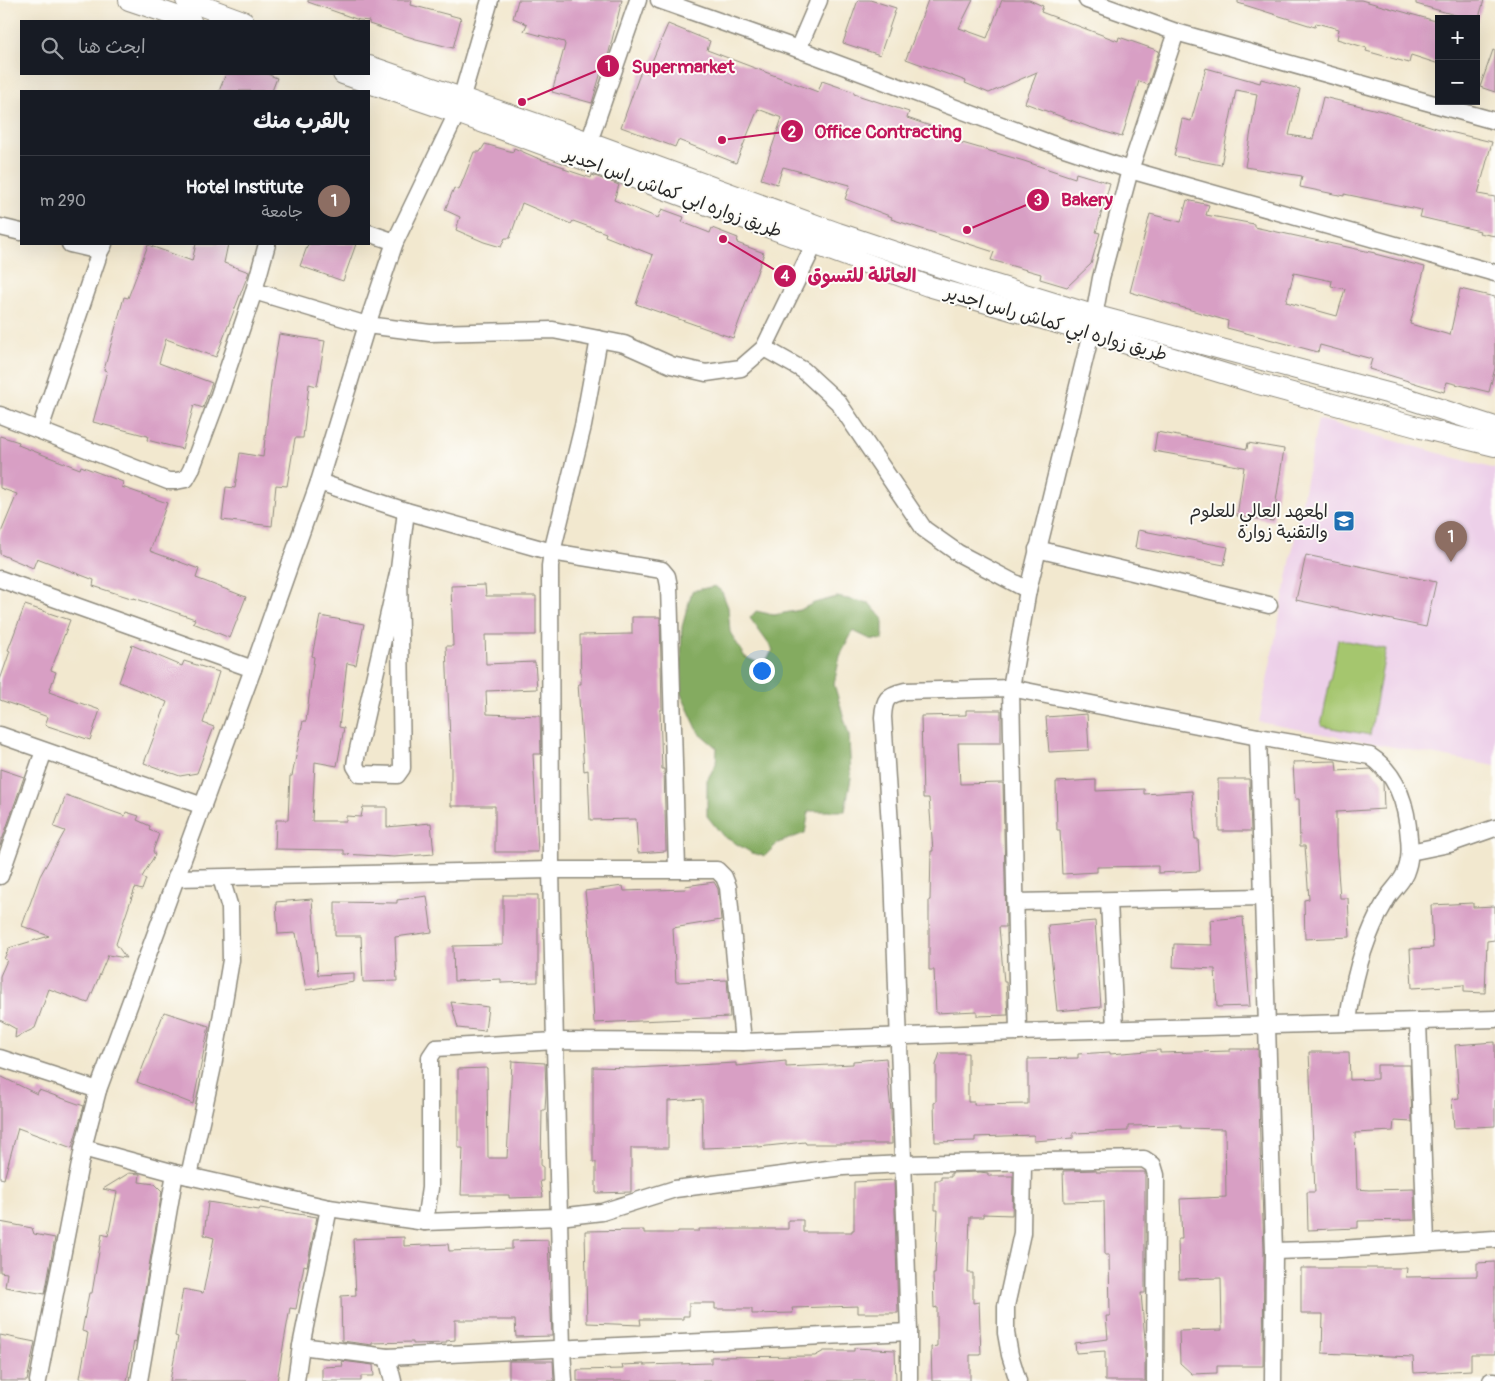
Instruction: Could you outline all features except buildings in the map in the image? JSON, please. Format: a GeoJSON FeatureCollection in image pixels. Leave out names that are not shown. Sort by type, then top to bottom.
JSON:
{"type":"FeatureCollection","features":[{"type":"Feature","properties":{"kind":"main road"},"geometry":{"type":"LineString","coordinates":[[129,0],[188,20]]}},
{"type":"Feature","properties":{"kind":"main road"},"geometry":{"type":"LineString","coordinates":[[186,0],[240,20]]}},
{"type":"Feature","properties":{"kind":"main road"},"geometry":{"type":"LineString","coordinates":[[370,66],[460,105],[589,142],[1092,324],[1406,398],[1495,427]]}},
{"type":"Feature","properties":{"kind":"main road","name":"طريق زواره ابي كماش راس اجدير"},"geometry":{"type":"LineString","coordinates":[[348,75],[460,105],[814,245],[928,286],[1092,324],[1255,383],[1495,446]]}},
{"type":"Feature","properties":{"kind":"street"},"geometry":{"type":"LineString","coordinates":[[38,1381],[83,1148],[98,1090],[253,669],[319,482],[367,325],[395,242],[460,105],[490,0]]}},
{"type":"Feature","properties":{"kind":"street"},"geometry":{"type":"LineString","coordinates":[[589,142],[638,0]]}},
{"type":"Feature","properties":{"kind":"street"},"geometry":{"type":"LineString","coordinates":[[660,0],[1049,144],[1130,170],[1495,273]]}},
{"type":"Feature","properties":{"kind":"street"},"geometry":{"type":"LineString","coordinates":[[798,50],[819,0]]}},
{"type":"Feature","properties":{"kind":"street"},"geometry":{"type":"LineString","coordinates":[[1087,0],[1176,32],[1495,121]]}},
{"type":"Feature","properties":{"kind":"street"},"geometry":{"type":"LineString","coordinates":[[1018,1032],[1011,688],[1037,549],[1092,324],[1101,278],[1130,170],[1176,32]]}},
{"type":"Feature","properties":{"kind":"street"},"geometry":{"type":"LineString","coordinates":[[0,227],[20,232]]}},
{"type":"Feature","properties":{"kind":"street"},"geometry":{"type":"LineString","coordinates":[[370,233],[395,242]]}},
{"type":"Feature","properties":{"kind":"street"},"geometry":{"type":"LineString","coordinates":[[40,429],[102,247],[81,245]]}},
{"type":"Feature","properties":{"kind":"street"},"geometry":{"type":"LineString","coordinates":[[0,415],[40,429],[168,481],[176,482],[186,478],[191,470],[218,398],[254,291],[266,245]]}},
{"type":"Feature","properties":{"kind":"street"},"geometry":{"type":"LineString","coordinates":[[254,291],[367,325],[430,333],[553,330],[624,344],[671,365],[706,373],[741,368],[764,348],[814,245]]}},
{"type":"Feature","properties":{"kind":"street"},"geometry":{"type":"LineString","coordinates":[[564,1381],[551,870],[550,566],[583,426],[599,339]]}},
{"type":"Feature","properties":{"kind":"street"},"geometry":{"type":"LineString","coordinates":[[764,348],[803,370],[838,402],[924,529],[958,553],[1028,590]]}},
{"type":"Feature","properties":{"kind":"street"},"geometry":{"type":"LineString","coordinates":[[319,482],[406,511],[552,552],[662,570],[667,576],[669,586],[677,869]]}},
{"type":"Feature","properties":{"kind":"street"},"geometry":{"type":"LineString","coordinates":[[399,569],[402,768],[397,775],[360,774],[355,766],[356,758],[399,569],[406,511]]}},
{"type":"Feature","properties":{"kind":"street"},"geometry":{"type":"LineString","coordinates":[[1037,549],[1269,605]]}},
{"type":"Feature","properties":{"kind":"street"},"geometry":{"type":"LineString","coordinates":[[0,580],[253,669]]}},
{"type":"Feature","properties":{"kind":"street"},"geometry":{"type":"LineString","coordinates":[[909,1381],[909,1332],[893,872],[883,704],[889,697],[904,691],[1011,688],[1258,737],[1370,756],[1387,771],[1400,790],[1408,821],[1410,852],[1407,869],[1402,881],[1388,897],[1362,955],[1351,994],[1348,1023]]}},
{"type":"Feature","properties":{"kind":"street"},"geometry":{"type":"LineString","coordinates":[[0,735],[203,806]]}},
{"type":"Feature","properties":{"kind":"street"},"geometry":{"type":"LineString","coordinates":[[1258,737],[1274,1251],[1273,1381]]}},
{"type":"Feature","properties":{"kind":"street"},"geometry":{"type":"LineString","coordinates":[[0,876],[44,751]]}},
{"type":"Feature","properties":{"kind":"street"},"geometry":{"type":"LineString","coordinates":[[1410,852],[1449,844],[1495,828]]}},
{"type":"Feature","properties":{"kind":"street"},"geometry":{"type":"LineString","coordinates":[[176,878],[551,870],[717,870],[724,878],[728,887],[742,1042]]}},
{"type":"Feature","properties":{"kind":"street"},"geometry":{"type":"LineString","coordinates":[[139,1381],[182,1175],[213,1066],[231,960],[230,908],[221,878]]}},
{"type":"Feature","properties":{"kind":"street"},"geometry":{"type":"LineString","coordinates":[[1016,902],[1263,897]]}},
{"type":"Feature","properties":{"kind":"street"},"geometry":{"type":"LineString","coordinates":[[1109,900],[1115,1030]]}},
{"type":"Feature","properties":{"kind":"street"},"geometry":{"type":"LineString","coordinates":[[425,1222],[430,1188],[430,1057],[436,1048],[555,1041],[742,1042],[1018,1032],[1495,1020]]}},
{"type":"Feature","properties":{"kind":"street"},"geometry":{"type":"LineString","coordinates":[[1418,1021],[1426,1243]]}},
{"type":"Feature","properties":{"kind":"street"},"geometry":{"type":"LineString","coordinates":[[0,1058],[98,1090]]}},
{"type":"Feature","properties":{"kind":"street"},"geometry":{"type":"LineString","coordinates":[[83,1148],[182,1175],[329,1208],[425,1222],[559,1217],[602,1212],[675,1189],[843,1167],[1144,1159],[1153,1165],[1156,1175],[1155,1381]]}},
{"type":"Feature","properties":{"kind":"street"},"geometry":{"type":"LineString","coordinates":[[1018,1381],[1010,1355],[1006,1332],[1006,1306],[1022,1233],[1023,1162]]}},
{"type":"Feature","properties":{"kind":"street"},"geometry":{"type":"LineString","coordinates":[[296,1381],[301,1346],[329,1208]]}},
{"type":"Feature","properties":{"kind":"street"},"geometry":{"type":"LineString","coordinates":[[1274,1251],[1495,1239]]}},
{"type":"Feature","properties":{"kind":"street"},"geometry":{"type":"LineString","coordinates":[[301,1346],[387,1357],[909,1332]]}},
{"type":"Feature","properties":{"kind":"street"},"geometry":{"type":"LineString","coordinates":[[387,1357],[393,1381]]}},
{"type":"Feature","properties":{"kind":"shaded area"},"geometry":{"type":"Polygon","coordinates":[[[1318,419],[1495,469],[1495,766],[1259,722],[1318,419]]]}},
{"type":"Feature","properties":{"kind":"green space"},"geometry":{"type":"Polygon","coordinates":[[[715,586],[722,592],[728,607],[730,632],[745,657],[763,665],[773,650],[750,618],[756,611],[774,615],[800,610],[814,603],[837,597],[869,603],[883,619],[883,640],[870,639],[853,631],[840,656],[834,684],[849,735],[851,778],[845,811],[809,811],[805,833],[778,843],[765,856],[752,853],[723,836],[707,816],[707,780],[716,764],[717,748],[699,733],[680,692],[682,627],[692,591],[715,586]]]}},
{"type":"Feature","properties":{"kind":"green space"},"geometry":{"type":"Polygon","coordinates":[[[1338,639],[1386,649],[1370,735],[1321,726],[1338,639]]]}},
{"type":"Feature","properties":{"kind":"place","name":"Supermarket"},"geometry":{"type":"Point","coordinates":[522,102]}},
{"type":"Feature","properties":{"kind":"place","name":"Office Contracting"},"geometry":{"type":"Point","coordinates":[722,140]}},
{"type":"Feature","properties":{"kind":"place","name":"Bakery"},"geometry":{"type":"Point","coordinates":[967,230]}},
{"type":"Feature","properties":{"kind":"place","name":"العائلة للتسوق"},"geometry":{"type":"Point","coordinates":[723,239]}},
{"type":"Feature","properties":{"kind":"place","name":"المعهد العالي للعلوم والتقنية زوارة"},"geometry":{"type":"Point","coordinates":[1344,521]}},
{"type":"Feature","properties":{"kind":"place","name":"Hotel Institute"},"geometry":{"type":"Point","coordinates":[1451,562]}}]}
